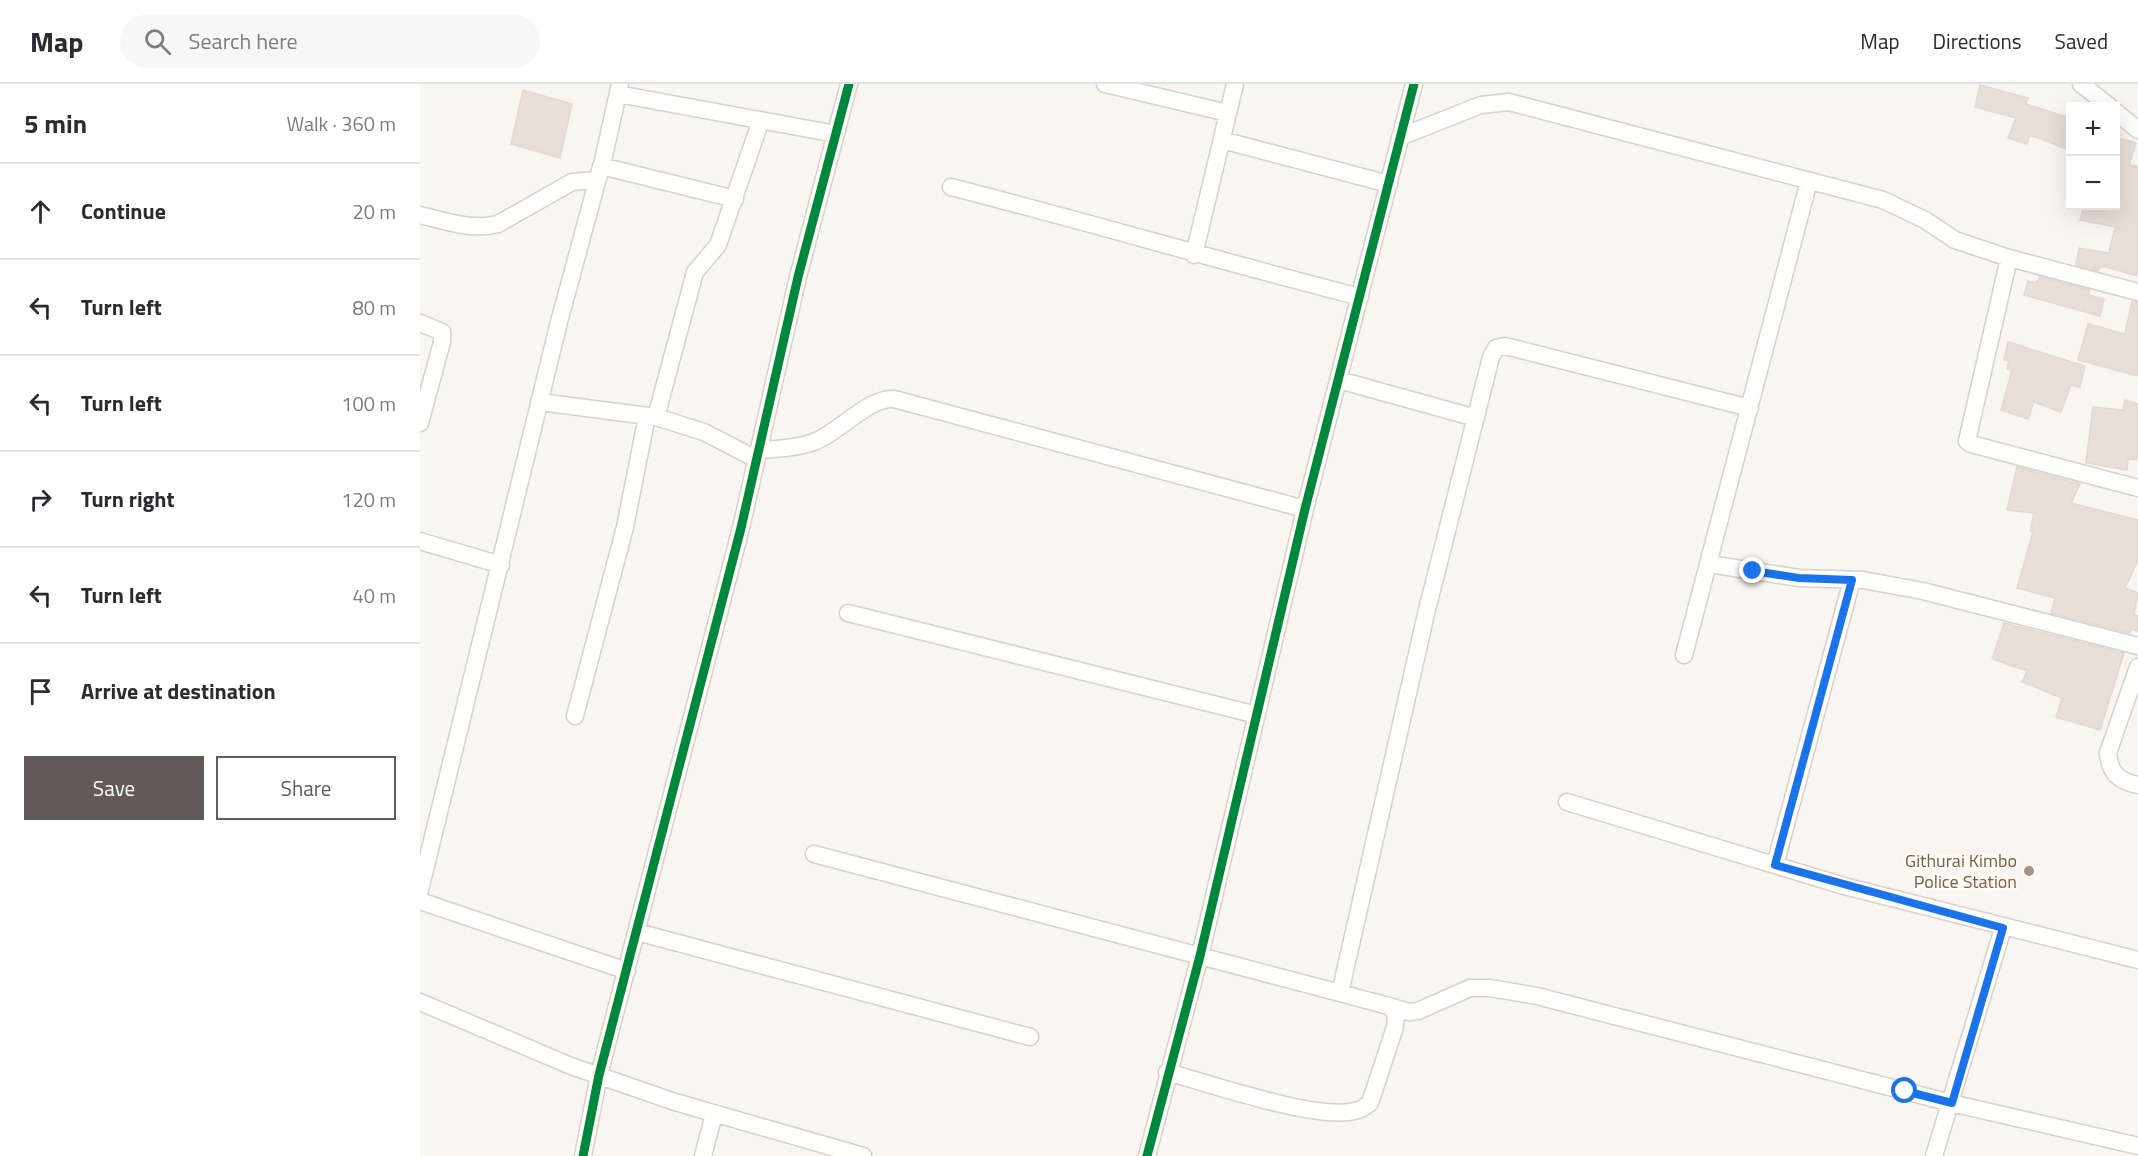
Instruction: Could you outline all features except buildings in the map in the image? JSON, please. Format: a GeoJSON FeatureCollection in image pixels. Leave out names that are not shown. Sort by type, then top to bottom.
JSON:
{"type":"FeatureCollection","features":[{"type":"Feature","properties":{"kind":"street"},"geometry":{"type":"LineString","coordinates":[[583,1156],[600,1075],[757,455],[798,276],[849,84]]}},
{"type":"Feature","properties":{"kind":"street"},"geometry":{"type":"LineString","coordinates":[[1105,84],[1228,112]]}},
{"type":"Feature","properties":{"kind":"street"},"geometry":{"type":"LineString","coordinates":[[1194,255],[1235,84]]}},
{"type":"Feature","properties":{"kind":"street"},"geometry":{"type":"LineString","coordinates":[[1146,1156],[1200,956],[1305,509],[1413,84]]}},
{"type":"Feature","properties":{"kind":"street"},"geometry":{"type":"LineString","coordinates":[[2081,84],[2104,102]]}},
{"type":"Feature","properties":{"kind":"street"},"geometry":{"type":"LineString","coordinates":[[420,890],[426,840],[501,565],[619,89],[836,134]]}},
{"type":"Feature","properties":{"kind":"street"},"geometry":{"type":"LineString","coordinates":[[1400,137],[1481,105],[1509,102],[1883,200],[1925,220],[1954,240],[2009,258],[2138,292]]}},
{"type":"Feature","properties":{"kind":"street"},"geometry":{"type":"LineString","coordinates":[[2120,116],[2138,130]]}},
{"type":"Feature","properties":{"kind":"street"},"geometry":{"type":"LineString","coordinates":[[575,716],[625,527],[651,416],[695,272],[718,245],[761,120]]}},
{"type":"Feature","properties":{"kind":"street"},"geometry":{"type":"LineString","coordinates":[[1222,140],[1389,184]]}},
{"type":"Feature","properties":{"kind":"street"},"geometry":{"type":"LineString","coordinates":[[420,215],[473,227],[486,227],[498,224],[572,182],[599,173],[735,199]]}},
{"type":"Feature","properties":{"kind":"street"},"geometry":{"type":"LineString","coordinates":[[1684,655],[1809,181]]}},
{"type":"Feature","properties":{"kind":"street"},"geometry":{"type":"LineString","coordinates":[[951,187],[1084,221],[1194,255],[1360,297]]}},
{"type":"Feature","properties":{"kind":"street"},"geometry":{"type":"LineString","coordinates":[[2009,258],[1967,441],[1971,444],[2138,488]]}},
{"type":"Feature","properties":{"kind":"street"},"geometry":{"type":"LineString","coordinates":[[420,323],[435,327],[442,332],[442,342],[420,423]]}},
{"type":"Feature","properties":{"kind":"street"},"geometry":{"type":"LineString","coordinates":[[1340,993],[1426,614],[1491,357],[1496,348],[1505,346],[1750,408]]}},
{"type":"Feature","properties":{"kind":"street"},"geometry":{"type":"LineString","coordinates":[[1339,380],[1476,418]]}},
{"type":"Feature","properties":{"kind":"street"},"geometry":{"type":"LineString","coordinates":[[540,402],[651,416],[704,432],[757,455],[814,441],[856,417],[874,401],[883,398],[894,399],[1305,509]]}},
{"type":"Feature","properties":{"kind":"street"},"geometry":{"type":"LineString","coordinates":[[420,541],[501,565]]}},
{"type":"Feature","properties":{"kind":"street"},"geometry":{"type":"LineString","coordinates":[[1709,564],[1799,578],[1852,580],[1923,591],[2138,646]]}},
{"type":"Feature","properties":{"kind":"street"},"geometry":{"type":"LineString","coordinates":[[1775,865],[1852,580]]}},
{"type":"Feature","properties":{"kind":"street"},"geometry":{"type":"LineString","coordinates":[[848,613],[1257,715]]}},
{"type":"Feature","properties":{"kind":"street"},"geometry":{"type":"LineString","coordinates":[[2138,667],[2108,753],[2114,775],[2138,785]]}},
{"type":"Feature","properties":{"kind":"street"},"geometry":{"type":"LineString","coordinates":[[1568,802],[1775,865],[2003,928],[2138,960]]}},
{"type":"Feature","properties":{"kind":"street"},"geometry":{"type":"LineString","coordinates":[[814,854],[1409,1012],[1418,1011],[1470,988],[1490,988],[1537,996],[1952,1103],[2138,1146]]}},
{"type":"Feature","properties":{"kind":"street"},"geometry":{"type":"LineString","coordinates":[[420,901],[627,971]]}},
{"type":"Feature","properties":{"kind":"street"},"geometry":{"type":"LineString","coordinates":[[1934,1156],[1952,1103],[2003,928]]}},
{"type":"Feature","properties":{"kind":"street"},"geometry":{"type":"LineString","coordinates":[[637,932],[1030,1037]]}},
{"type":"Feature","properties":{"kind":"street"},"geometry":{"type":"LineString","coordinates":[[420,1002],[600,1075],[714,1114],[863,1156]]}},
{"type":"Feature","properties":{"kind":"street"},"geometry":{"type":"LineString","coordinates":[[1167,1072],[1305,1109],[1340,1113],[1358,1110],[1370,1103],[1395,1027],[1396,1014],[1389,1006]]}},
{"type":"Feature","properties":{"kind":"street"},"geometry":{"type":"LineString","coordinates":[[703,1156],[714,1114]]}},
{"type":"Feature","properties":{"kind":"cycle path"},"geometry":{"type":"LineString","coordinates":[[583,1156],[599,1075],[741,528],[798,277],[849,84]]}},
{"type":"Feature","properties":{"kind":"cycle path"},"geometry":{"type":"LineString","coordinates":[[1147,1156],[1200,956],[1305,509],[1414,84]]}},
{"type":"Feature","properties":{"kind":"place","name":"Githurai Kimbo Police Station"},"geometry":{"type":"Point","coordinates":[2029,871]}},
{"type":"Feature","properties":{"kind":"route"},"geometry":{"type":"LineString","coordinates":[[1753,571],[1799,578],[1852,580],[1775,865],[1844,886],[2003,928],[1952,1103],[1905,1091]]}}]}
